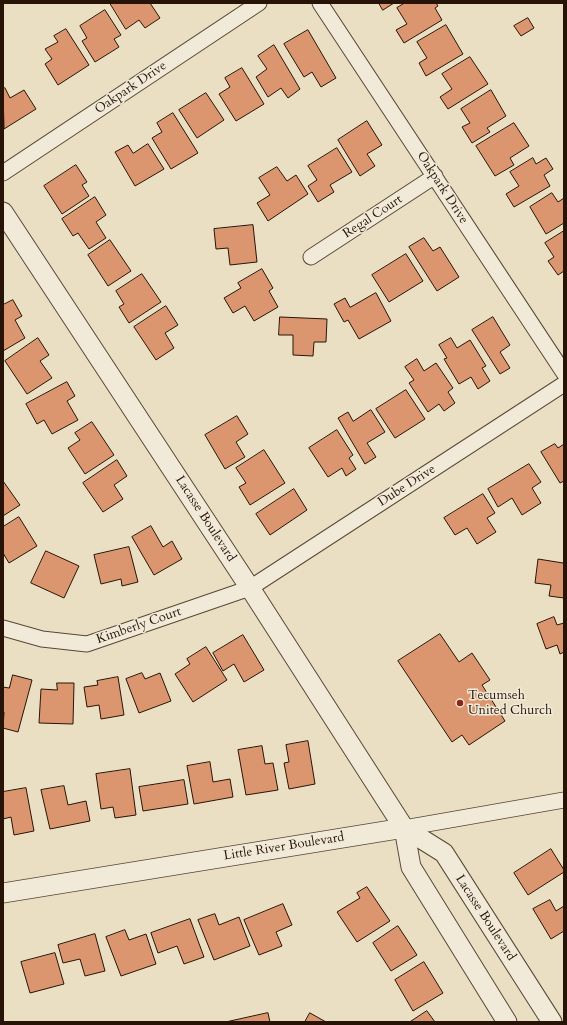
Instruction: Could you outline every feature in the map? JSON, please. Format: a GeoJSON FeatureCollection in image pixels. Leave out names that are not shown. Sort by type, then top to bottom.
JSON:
{"type":"FeatureCollection","features":[{"type":"Feature","properties":{"kind":"street","name":"Oakpark Drive"},"geometry":{"type":"LineString","coordinates":[[3,173],[259,3]]}},
{"type":"Feature","properties":{"kind":"street","name":"Oakpark Drive"},"geometry":{"type":"LineString","coordinates":[[320,3],[564,373]]}},
{"type":"Feature","properties":{"kind":"street","name":"Regal Court"},"geometry":{"type":"LineString","coordinates":[[311,257],[435,176]]}},
{"type":"Feature","properties":{"kind":"street","name":"Lacasse Boulevard"},"geometry":{"type":"LineString","coordinates":[[3,212],[250,588],[404,828],[411,867],[507,1022]]}},
{"type":"Feature","properties":{"kind":"street","name":"Dube Drive"},"geometry":{"type":"LineString","coordinates":[[250,588],[564,384]]}},
{"type":"Feature","properties":{"kind":"street","name":"Kimberly Court"},"geometry":{"type":"LineString","coordinates":[[3,628],[42,639],[87,644],[250,588]]}},
{"type":"Feature","properties":{"kind":"street","name":"Little River Boulevard"},"geometry":{"type":"LineString","coordinates":[[3,893],[404,828],[564,800]]}},
{"type":"Feature","properties":{"kind":"street","name":"Lacasse Boulevard"},"geometry":{"type":"LineString","coordinates":[[404,828],[444,852],[552,1022]]}},
{"type":"Feature","properties":{"kind":"building"},"geometry":{"type":"Polygon","coordinates":[[[110,3],[150,3],[160,18],[145,28],[139,20],[126,29],[110,3]]]}},
{"type":"Feature","properties":{"kind":"building"},"geometry":{"type":"Polygon","coordinates":[[[379,3],[394,3],[383,10],[379,3]]]}},
{"type":"Feature","properties":{"kind":"building"},"geometry":{"type":"Polygon","coordinates":[[[405,3],[436,3],[438,6],[435,8],[442,20],[404,43],[396,30],[407,24],[397,8],[405,3]]]}},
{"type":"Feature","properties":{"kind":"building"},"geometry":{"type":"Polygon","coordinates":[[[105,10],[121,35],[114,39],[119,47],[95,62],[82,41],[87,38],[80,26],[105,10]]]}},
{"type":"Feature","properties":{"kind":"building"},"geometry":{"type":"Polygon","coordinates":[[[528,18],[534,28],[521,36],[514,26],[528,18]]]}},
{"type":"Feature","properties":{"kind":"building"},"geometry":{"type":"Polygon","coordinates":[[[446,25],[463,54],[426,76],[419,63],[427,58],[417,42],[446,25]]]}},
{"type":"Feature","properties":{"kind":"building"},"geometry":{"type":"Polygon","coordinates":[[[66,29],[89,65],[58,85],[45,64],[52,59],[45,49],[58,42],[54,36],[66,29]]]}},
{"type":"Feature","properties":{"kind":"building"},"geometry":{"type":"Polygon","coordinates":[[[308,30],[336,78],[321,87],[312,72],[304,77],[284,44],[308,30]]]}},
{"type":"Feature","properties":{"kind":"building"},"geometry":{"type":"Polygon","coordinates":[[[274,45],[300,89],[288,98],[281,88],[268,97],[256,77],[267,69],[258,56],[274,45]]]}},
{"type":"Feature","properties":{"kind":"building"},"geometry":{"type":"Polygon","coordinates":[[[470,57],[488,84],[448,109],[440,97],[452,89],[442,74],[470,57]]]}},
{"type":"Feature","properties":{"kind":"building"},"geometry":{"type":"Polygon","coordinates":[[[242,68],[264,104],[236,121],[219,94],[230,87],[225,78],[242,68]]]}},
{"type":"Feature","properties":{"kind":"building"},"geometry":{"type":"Polygon","coordinates":[[[5,88],[10,98],[24,90],[36,109],[4,129],[3,89],[5,88]]]}},
{"type":"Feature","properties":{"kind":"building"},"geometry":{"type":"Polygon","coordinates":[[[491,90],[506,116],[487,128],[490,132],[472,143],[462,127],[470,123],[461,109],[491,90]]]}},
{"type":"Feature","properties":{"kind":"building"},"geometry":{"type":"Polygon","coordinates":[[[206,93],[224,120],[197,138],[179,110],[206,93]]]}},
{"type":"Feature","properties":{"kind":"building"},"geometry":{"type":"Polygon","coordinates":[[[173,113],[198,153],[171,169],[152,138],[162,132],[157,123],[173,113]]]}},
{"type":"Feature","properties":{"kind":"building"},"geometry":{"type":"Polygon","coordinates":[[[367,121],[382,145],[367,154],[375,166],[360,176],[338,140],[367,121]]]}},
{"type":"Feature","properties":{"kind":"building"},"geometry":{"type":"Polygon","coordinates":[[[514,123],[529,146],[510,158],[514,165],[495,176],[476,146],[514,123]]]}},
{"type":"Feature","properties":{"kind":"building"},"geometry":{"type":"Polygon","coordinates":[[[148,144],[164,169],[135,186],[115,152],[128,145],[133,153],[148,144]]]}},
{"type":"Feature","properties":{"kind":"building"},"geometry":{"type":"Polygon","coordinates":[[[337,148],[352,172],[330,185],[334,192],[318,202],[308,186],[317,180],[308,166],[337,148]]]}},
{"type":"Feature","properties":{"kind":"building"},"geometry":{"type":"Polygon","coordinates":[[[533,158],[536,164],[546,158],[553,169],[544,175],[550,186],[514,207],[506,194],[519,186],[510,172],[533,158]]]}},
{"type":"Feature","properties":{"kind":"building"},"geometry":{"type":"Polygon","coordinates":[[[76,165],[87,182],[82,185],[89,196],[62,214],[44,186],[76,165]]]}},
{"type":"Feature","properties":{"kind":"building"},"geometry":{"type":"Polygon","coordinates":[[[277,167],[287,181],[296,175],[308,194],[268,221],[257,203],[270,195],[259,178],[277,167]]]}},
{"type":"Feature","properties":{"kind":"building"},"geometry":{"type":"Polygon","coordinates":[[[552,193],[558,202],[564,198],[564,223],[546,234],[530,207],[552,193]]]}},
{"type":"Feature","properties":{"kind":"building"},"geometry":{"type":"Polygon","coordinates":[[[95,197],[106,215],[96,222],[106,238],[89,249],[78,233],[73,236],[62,219],[95,197]]]}},
{"type":"Feature","properties":{"kind":"building"},"geometry":{"type":"Polygon","coordinates":[[[253,225],[257,262],[230,265],[228,248],[216,249],[214,229],[253,225]]]}},
{"type":"Feature","properties":{"kind":"building"},"geometry":{"type":"Polygon","coordinates":[[[564,231],[564,271],[558,275],[548,261],[554,257],[545,243],[564,231]]]}},
{"type":"Feature","properties":{"kind":"building"},"geometry":{"type":"Polygon","coordinates":[[[424,238],[433,251],[440,247],[459,277],[437,291],[409,247],[424,238]]]}},
{"type":"Feature","properties":{"kind":"building"},"geometry":{"type":"Polygon","coordinates":[[[110,240],[131,271],[108,286],[88,255],[110,240]]]}},
{"type":"Feature","properties":{"kind":"building"},"geometry":{"type":"Polygon","coordinates":[[[406,254],[423,281],[389,302],[372,275],[406,254]]]}},
{"type":"Feature","properties":{"kind":"building"},"geometry":{"type":"Polygon","coordinates":[[[262,269],[273,288],[269,291],[278,307],[254,321],[245,306],[233,313],[224,298],[241,288],[238,283],[262,269]]]}},
{"type":"Feature","properties":{"kind":"building"},"geometry":{"type":"Polygon","coordinates":[[[142,274],[161,302],[129,323],[119,307],[124,304],[116,291],[142,274]]]}},
{"type":"Feature","properties":{"kind":"building"},"geometry":{"type":"Polygon","coordinates":[[[376,293],[391,321],[359,339],[348,320],[344,322],[334,304],[345,298],[350,307],[376,293]]]}},
{"type":"Feature","properties":{"kind":"building"},"geometry":{"type":"Polygon","coordinates":[[[13,300],[22,316],[15,320],[25,338],[3,351],[3,305],[13,300]]]}},
{"type":"Feature","properties":{"kind":"building"},"geometry":{"type":"Polygon","coordinates":[[[166,306],[178,325],[165,333],[174,348],[156,360],[134,327],[166,306]]]}},
{"type":"Feature","properties":{"kind":"building"},"geometry":{"type":"Polygon","coordinates":[[[280,317],[327,319],[326,342],[314,342],[313,356],[293,355],[293,335],[279,335],[280,317]]]}},
{"type":"Feature","properties":{"kind":"building"},"geometry":{"type":"Polygon","coordinates":[[[493,317],[510,345],[500,352],[510,368],[500,374],[472,330],[493,317]]]}},
{"type":"Feature","properties":{"kind":"building"},"geometry":{"type":"Polygon","coordinates":[[[38,338],[49,355],[40,361],[52,378],[27,394],[5,361],[38,338]]]}},
{"type":"Feature","properties":{"kind":"building"},"geometry":{"type":"Polygon","coordinates":[[[451,338],[457,348],[470,340],[486,366],[482,368],[490,381],[478,389],[471,377],[459,384],[444,359],[447,358],[439,345],[451,338]]]}},
{"type":"Feature","properties":{"kind":"building"},"geometry":{"type":"Polygon","coordinates":[[[417,359],[424,371],[436,363],[453,388],[448,392],[455,403],[444,411],[439,404],[428,412],[409,383],[414,380],[405,367],[417,359]]]}},
{"type":"Feature","properties":{"kind":"building"},"geometry":{"type":"Polygon","coordinates":[[[67,382],[75,396],[67,401],[78,420],[52,434],[44,420],[37,424],[26,404],[67,382]]]}},
{"type":"Feature","properties":{"kind":"building"},"geometry":{"type":"Polygon","coordinates":[[[406,390],[425,419],[395,438],[376,409],[406,390]]]}},
{"type":"Feature","properties":{"kind":"building"},"geometry":{"type":"Polygon","coordinates":[[[371,410],[385,432],[367,443],[376,457],[365,464],[338,418],[348,412],[353,421],[371,410]]]}},
{"type":"Feature","properties":{"kind":"building"},"geometry":{"type":"Polygon","coordinates":[[[237,416],[248,434],[236,442],[245,457],[225,469],[205,435],[237,416]]]}},
{"type":"Feature","properties":{"kind":"building"},"geometry":{"type":"Polygon","coordinates":[[[92,422],[114,455],[85,474],[68,448],[80,440],[75,433],[92,422]]]}},
{"type":"Feature","properties":{"kind":"building"},"geometry":{"type":"Polygon","coordinates":[[[337,430],[353,455],[349,458],[356,469],[346,476],[342,468],[328,477],[309,448],[337,430]]]}},
{"type":"Feature","properties":{"kind":"building"},"geometry":{"type":"Polygon","coordinates":[[[555,444],[558,448],[564,444],[564,481],[560,483],[541,452],[555,444]]]}},
{"type":"Feature","properties":{"kind":"building"},"geometry":{"type":"Polygon","coordinates":[[[264,450],[285,483],[250,505],[239,487],[246,483],[236,468],[264,450]]]}},
{"type":"Feature","properties":{"kind":"building"},"geometry":{"type":"Polygon","coordinates":[[[117,460],[127,476],[114,485],[123,499],[103,512],[83,483],[117,460]]]}},
{"type":"Feature","properties":{"kind":"building"},"geometry":{"type":"Polygon","coordinates":[[[529,464],[541,482],[532,488],[541,503],[522,515],[512,498],[498,507],[488,489],[529,464]]]}},
{"type":"Feature","properties":{"kind":"building"},"geometry":{"type":"Polygon","coordinates":[[[3,481],[20,505],[3,516],[3,481]]]}},
{"type":"Feature","properties":{"kind":"building"},"geometry":{"type":"Polygon","coordinates":[[[294,489],[307,510],[270,535],[256,514],[294,489]]]}},
{"type":"Feature","properties":{"kind":"building"},"geometry":{"type":"Polygon","coordinates":[[[483,494],[495,513],[487,518],[496,532],[477,544],[467,528],[455,535],[444,518],[483,494]]]}},
{"type":"Feature","properties":{"kind":"building"},"geometry":{"type":"Polygon","coordinates":[[[19,517],[37,546],[9,563],[3,553],[3,527],[19,517]]]}},
{"type":"Feature","properties":{"kind":"building"},"geometry":{"type":"Polygon","coordinates":[[[151,526],[163,547],[172,541],[182,559],[154,575],[132,537],[151,526]]]}},
{"type":"Feature","properties":{"kind":"building"},"geometry":{"type":"Polygon","coordinates":[[[129,547],[138,582],[122,586],[121,579],[101,584],[94,555],[129,547]]]}},
{"type":"Feature","properties":{"kind":"building"},"geometry":{"type":"Polygon","coordinates":[[[46,551],[79,566],[64,598],[31,583],[46,551]]]}},
{"type":"Feature","properties":{"kind":"building"},"geometry":{"type":"Polygon","coordinates":[[[564,555],[564,598],[549,596],[551,585],[535,583],[538,559],[563,563],[564,555]]]}},
{"type":"Feature","properties":{"kind":"building"},"geometry":{"type":"Polygon","coordinates":[[[554,617],[557,625],[564,623],[564,652],[560,654],[557,645],[546,649],[537,624],[554,617]]]}},
{"type":"Feature","properties":{"kind":"building","name":"Tecumseh United Church"},"geometry":{"type":"Polygon","coordinates":[[[440,634],[459,662],[472,653],[490,680],[482,685],[505,721],[469,745],[462,735],[452,742],[398,661],[440,634]]]}},
{"type":"Feature","properties":{"kind":"building"},"geometry":{"type":"Polygon","coordinates":[[[243,635],[264,670],[244,682],[234,664],[223,671],[213,653],[243,635]]]}},
{"type":"Feature","properties":{"kind":"building"},"geometry":{"type":"Polygon","coordinates":[[[206,647],[227,680],[193,702],[175,674],[190,664],[187,659],[206,647]]]}},
{"type":"Feature","properties":{"kind":"building"},"geometry":{"type":"Polygon","coordinates":[[[142,673],[145,679],[160,673],[171,701],[139,713],[126,679],[142,673]]]}},
{"type":"Feature","properties":{"kind":"building"},"geometry":{"type":"Polygon","coordinates":[[[13,675],[32,680],[18,732],[3,728],[3,687],[9,688],[13,675]]]}},
{"type":"Feature","properties":{"kind":"building"},"geometry":{"type":"Polygon","coordinates":[[[118,677],[124,715],[101,719],[99,705],[87,707],[84,687],[98,685],[97,681],[118,677]]]}},
{"type":"Feature","properties":{"kind":"building"},"geometry":{"type":"Polygon","coordinates":[[[57,683],[74,683],[73,724],[39,723],[41,689],[57,690],[57,683]]]}},
{"type":"Feature","properties":{"kind":"building"},"geometry":{"type":"Polygon","coordinates":[[[308,741],[315,784],[289,789],[284,763],[289,762],[286,745],[308,741]]]}},
{"type":"Feature","properties":{"kind":"building"},"geometry":{"type":"Polygon","coordinates":[[[262,746],[265,764],[273,763],[278,790],[246,795],[238,750],[262,746]]]}},
{"type":"Feature","properties":{"kind":"building"},"geometry":{"type":"Polygon","coordinates":[[[210,762],[213,782],[230,779],[233,797],[194,804],[187,766],[210,762]]]}},
{"type":"Feature","properties":{"kind":"building"},"geometry":{"type":"Polygon","coordinates":[[[130,769],[136,815],[115,818],[113,807],[101,809],[96,774],[130,769]]]}},
{"type":"Feature","properties":{"kind":"building"},"geometry":{"type":"Polygon","coordinates":[[[184,780],[188,804],[143,811],[139,787],[184,780]]]}},
{"type":"Feature","properties":{"kind":"building"},"geometry":{"type":"Polygon","coordinates":[[[64,786],[68,805],[86,801],[90,821],[50,829],[41,790],[64,786]]]}},
{"type":"Feature","properties":{"kind":"building"},"geometry":{"type":"Polygon","coordinates":[[[26,788],[34,831],[14,835],[11,817],[3,819],[3,792],[26,788]]]}},
{"type":"Feature","properties":{"kind":"building"},"geometry":{"type":"Polygon","coordinates":[[[551,849],[564,872],[528,895],[514,873],[551,849]]]}},
{"type":"Feature","properties":{"kind":"building"},"geometry":{"type":"Polygon","coordinates":[[[367,887],[390,921],[357,942],[337,912],[360,898],[357,893],[367,887]]]}},
{"type":"Feature","properties":{"kind":"building"},"geometry":{"type":"Polygon","coordinates":[[[550,900],[556,911],[564,906],[564,931],[551,939],[533,909],[550,900]]]}},
{"type":"Feature","properties":{"kind":"building"},"geometry":{"type":"Polygon","coordinates":[[[283,904],[292,925],[276,932],[282,946],[259,955],[244,920],[283,904]]]}},
{"type":"Feature","properties":{"kind":"building"},"geometry":{"type":"Polygon","coordinates":[[[215,914],[219,925],[239,917],[250,946],[214,960],[198,920],[215,914]]]}},
{"type":"Feature","properties":{"kind":"building"},"geometry":{"type":"Polygon","coordinates":[[[190,919],[204,957],[184,964],[177,946],[158,953],[151,933],[190,919]]]}},
{"type":"Feature","properties":{"kind":"building"},"geometry":{"type":"Polygon","coordinates":[[[398,926],[417,955],[391,971],[373,943],[398,926]]]}},
{"type":"Feature","properties":{"kind":"building"},"geometry":{"type":"Polygon","coordinates":[[[125,930],[129,940],[146,934],[156,964],[121,976],[106,937],[125,930]]]}},
{"type":"Feature","properties":{"kind":"building"},"geometry":{"type":"Polygon","coordinates":[[[95,934],[105,971],[85,976],[80,959],[63,963],[58,945],[95,934]]]}},
{"type":"Feature","properties":{"kind":"building"},"geometry":{"type":"Polygon","coordinates":[[[55,953],[64,984],[30,993],[21,962],[55,953]]]}},
{"type":"Feature","properties":{"kind":"building"},"geometry":{"type":"Polygon","coordinates":[[[424,962],[443,993],[413,1011],[395,980],[424,962]]]}},
{"type":"Feature","properties":{"kind":"building"},"geometry":{"type":"Polygon","coordinates":[[[427,1011],[435,1022],[410,1022],[427,1011]]]}},
{"type":"Feature","properties":{"kind":"building"},"geometry":{"type":"Polygon","coordinates":[[[268,1013],[270,1022],[226,1022],[268,1013]]]}},
{"type":"Feature","properties":{"kind":"building"},"geometry":{"type":"Polygon","coordinates":[[[310,1013],[326,1022],[305,1022],[310,1013]]]}},
{"type":"Feature","properties":{"kind":"place","name":"Tecumseh United Church"},"geometry":{"type":"Point","coordinates":[460,703]}}]}
